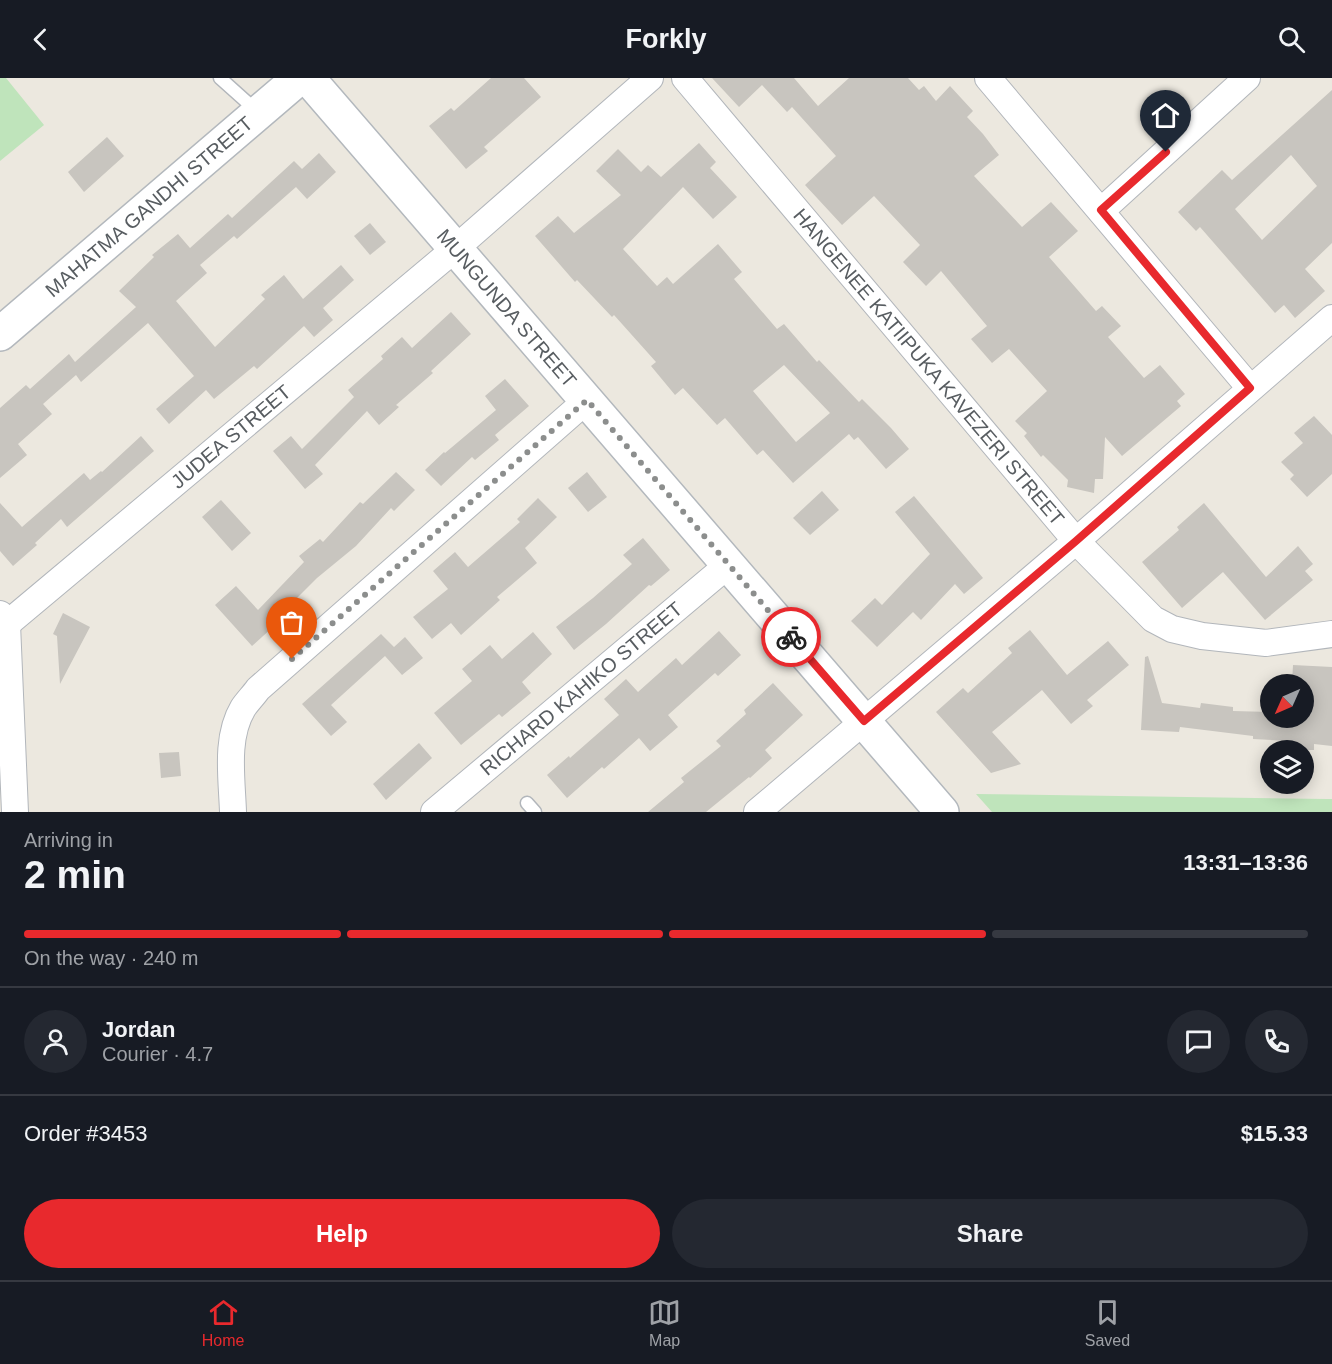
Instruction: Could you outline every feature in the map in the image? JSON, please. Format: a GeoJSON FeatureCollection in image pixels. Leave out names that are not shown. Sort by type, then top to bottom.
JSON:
{"type":"FeatureCollection","features":[{"type":"Feature","properties":{"kind":"street","name":"MAHATMA GANDHI STREET"},"geometry":{"type":"LineString","coordinates":[[0,334],[299,78]]}},
{"type":"Feature","properties":{"kind":"street","name":"MUNGUNDA STREET"},"geometry":{"type":"LineString","coordinates":[[309,78],[942,812]]}},
{"type":"Feature","properties":{"kind":"street","name":"JUDEA STREET"},"geometry":{"type":"LineString","coordinates":[[4,619],[456,248],[650,78]]}},
{"type":"Feature","properties":{"kind":"street","name":"HANGENEE KATIIPUKA KAVEZERI STREET"},"geometry":{"type":"LineString","coordinates":[[685,78],[1076,541],[1153,619],[1172,629],[1203,636],[1266,643],[1332,634]]}},
{"type":"Feature","properties":{"kind":"street"},"geometry":{"type":"LineString","coordinates":[[988,78],[1250,388]]}},
{"type":"Feature","properties":{"kind":"street"},"geometry":{"type":"LineString","coordinates":[[1101,210],[1247,78]]}},
{"type":"Feature","properties":{"kind":"street"},"geometry":{"type":"LineString","coordinates":[[757,812],[1076,541],[1332,318]]}},
{"type":"Feature","properties":{"kind":"street"},"geometry":{"type":"LineString","coordinates":[[233,812],[231,763],[233,730],[243,709],[258,689],[587,400]]}},
{"type":"Feature","properties":{"kind":"street","name":"RICHARD KAHIKO STREET"},"geometry":{"type":"LineString","coordinates":[[434,812],[729,565]]}},
{"type":"Feature","properties":{"kind":"street"},"geometry":{"type":"LineString","coordinates":[[4,619],[15,812]]}},
{"type":"Feature","properties":{"kind":"lane"},"geometry":{"type":"LineString","coordinates":[[220,78],[259,112]]}},
{"type":"Feature","properties":{"kind":"green space"},"geometry":{"type":"Polygon","coordinates":[[[0,78],[6,78],[44,125],[0,161],[0,78]]]}},
{"type":"Feature","properties":{"kind":"green space"},"geometry":{"type":"Polygon","coordinates":[[[976,794],[1332,799],[1332,812],[992,812],[976,794]]]}},
{"type":"Feature","properties":{"kind":"building"},"geometry":{"type":"Polygon","coordinates":[[[491,78],[524,78],[541,97],[484,147],[488,151],[466,169],[429,126],[451,108],[454,111],[491,78]]]}},
{"type":"Feature","properties":{"kind":"building"},"geometry":{"type":"Polygon","coordinates":[[[712,78],[794,78],[818,106],[849,78],[908,78],[919,90],[924,86],[936,101],[950,86],[973,111],[967,117],[999,155],[974,176],[1022,227],[1051,202],[1078,231],[1049,257],[1096,311],[1102,306],[1121,326],[1108,337],[1144,378],[1160,365],[1185,394],[1177,401],[1181,406],[1122,456],[1105,437],[1103,479],[1095,479],[1094,493],[1067,487],[1068,480],[1043,455],[1041,457],[1024,436],[1027,433],[1015,421],[1047,391],[1009,349],[992,363],[971,339],[987,326],[941,271],[926,286],[903,262],[920,245],[874,196],[842,225],[805,185],[836,156],[792,107],[787,112],[762,85],[739,107],[712,78]]]}},
{"type":"Feature","properties":{"kind":"building"},"geometry":{"type":"Polygon","coordinates":[[[1332,90],[1332,243],[1305,269],[1325,291],[1295,318],[1284,305],[1275,313],[1200,227],[1196,231],[1178,212],[1222,170],[1232,180],[1332,90]],[[1291,155],[1235,209],[1262,240],[1317,186],[1291,155]]]}},
{"type":"Feature","properties":{"kind":"building"},"geometry":{"type":"Polygon","coordinates":[[[107,137],[124,156],[84,192],[68,172],[107,137]]]}},
{"type":"Feature","properties":{"kind":"building"},"geometry":{"type":"Polygon","coordinates":[[[699,143],[716,162],[710,168],[737,197],[713,219],[683,187],[623,249],[657,286],[667,277],[673,284],[718,244],[742,272],[734,279],[777,329],[784,324],[817,362],[819,360],[859,402],[862,399],[909,449],[886,469],[858,437],[854,440],[849,434],[793,483],[763,450],[757,455],[725,418],[717,425],[683,388],[675,395],[651,366],[656,362],[614,315],[612,317],[577,280],[575,282],[535,236],[558,216],[574,233],[621,195],[596,171],[618,149],[641,172],[648,165],[661,177],[699,143]],[[784,365],[753,391],[796,442],[830,413],[784,365]]]}},
{"type":"Feature","properties":{"kind":"building"},"geometry":{"type":"Polygon","coordinates":[[[319,153],[336,172],[307,199],[296,187],[237,239],[234,236],[200,265],[207,273],[176,301],[215,347],[265,299],[261,295],[284,275],[303,299],[341,265],[354,280],[323,308],[333,320],[314,337],[304,326],[257,369],[254,366],[214,399],[206,390],[169,424],[156,409],[194,376],[148,323],[81,382],[76,375],[43,404],[52,414],[18,444],[27,455],[0,478],[0,408],[26,385],[30,389],[69,354],[75,362],[136,307],[119,291],[154,257],[152,255],[178,234],[190,248],[228,214],[232,218],[294,161],[302,169],[319,153]]]}},
{"type":"Feature","properties":{"kind":"building"},"geometry":{"type":"Polygon","coordinates":[[[370,223],[386,242],[370,255],[354,236],[370,223]]]}},
{"type":"Feature","properties":{"kind":"building"},"geometry":{"type":"Polygon","coordinates":[[[451,312],[471,334],[431,371],[433,373],[396,405],[399,407],[379,425],[367,411],[315,465],[323,474],[305,489],[273,451],[291,436],[302,449],[354,397],[348,390],[383,359],[381,356],[402,337],[412,348],[451,312]]]}},
{"type":"Feature","properties":{"kind":"building"},"geometry":{"type":"Polygon","coordinates":[[[505,379],[529,406],[495,435],[499,440],[475,460],[472,457],[441,486],[425,470],[496,410],[485,396],[505,379]]]}},
{"type":"Feature","properties":{"kind":"building"},"geometry":{"type":"Polygon","coordinates":[[[1314,416],[1332,435],[1332,474],[1307,497],[1290,479],[1294,475],[1281,462],[1303,443],[1294,433],[1314,416]]]}},
{"type":"Feature","properties":{"kind":"building"},"geometry":{"type":"Polygon","coordinates":[[[141,436],[154,451],[67,527],[61,519],[13,566],[0,551],[0,503],[22,527],[84,473],[90,480],[141,436]]]}},
{"type":"Feature","properties":{"kind":"building"},"geometry":{"type":"Polygon","coordinates":[[[396,472],[415,490],[394,511],[391,508],[356,546],[317,578],[271,624],[273,627],[252,646],[215,605],[236,586],[258,610],[304,562],[299,556],[320,539],[323,542],[360,502],[363,504],[396,472]]]}},
{"type":"Feature","properties":{"kind":"building"},"geometry":{"type":"Polygon","coordinates":[[[587,472],[607,497],[588,512],[568,488],[587,472]]]}},
{"type":"Feature","properties":{"kind":"building"},"geometry":{"type":"Polygon","coordinates":[[[822,491],[839,510],[810,535],[793,518],[822,491]]]}},
{"type":"Feature","properties":{"kind":"building"},"geometry":{"type":"Polygon","coordinates":[[[914,496],[983,578],[964,594],[955,584],[921,620],[913,612],[877,647],[851,621],[875,598],[882,605],[930,554],[895,512],[914,496]]]}},
{"type":"Feature","properties":{"kind":"building"},"geometry":{"type":"Polygon","coordinates":[[[538,498],[557,517],[525,548],[537,563],[497,597],[500,600],[461,635],[451,623],[432,639],[413,617],[448,589],[433,571],[455,552],[468,567],[520,522],[517,519],[538,498]]]}},
{"type":"Feature","properties":{"kind":"building"},"geometry":{"type":"Polygon","coordinates":[[[221,500],[251,533],[232,551],[202,517],[221,500]]]}},
{"type":"Feature","properties":{"kind":"building"},"geometry":{"type":"Polygon","coordinates":[[[1204,503],[1266,577],[1298,546],[1313,564],[1305,571],[1313,580],[1265,620],[1223,572],[1182,608],[1142,562],[1179,530],[1177,527],[1204,503]]]}},
{"type":"Feature","properties":{"kind":"building"},"geometry":{"type":"Polygon","coordinates":[[[643,538],[670,570],[651,586],[649,585],[574,650],[556,627],[632,564],[623,555],[643,538]]]}},
{"type":"Feature","properties":{"kind":"building"},"geometry":{"type":"Polygon","coordinates":[[[63,613],[90,627],[60,684],[57,636],[53,634],[63,613]]]}},
{"type":"Feature","properties":{"kind":"building"},"geometry":{"type":"Polygon","coordinates":[[[1030,630],[1067,675],[1108,641],[1129,665],[1087,700],[1093,706],[1071,724],[1042,690],[992,732],[1021,764],[991,773],[936,712],[963,688],[968,693],[1012,653],[1008,648],[1030,630]]]}},
{"type":"Feature","properties":{"kind":"building"},"geometry":{"type":"Polygon","coordinates":[[[719,631],[741,655],[718,676],[715,673],[668,715],[678,727],[650,751],[639,738],[567,798],[547,775],[619,715],[604,699],[626,679],[638,692],[676,658],[682,665],[719,631]]]}},
{"type":"Feature","properties":{"kind":"building"},"geometry":{"type":"Polygon","coordinates":[[[533,632],[552,654],[522,682],[531,693],[502,717],[499,714],[461,745],[434,713],[472,681],[462,669],[490,645],[502,659],[533,632]]]}},
{"type":"Feature","properties":{"kind":"building"},"geometry":{"type":"Polygon","coordinates":[[[381,634],[394,647],[405,637],[423,658],[402,675],[385,656],[331,705],[347,722],[331,736],[302,704],[381,634]]]}},
{"type":"Feature","properties":{"kind":"building"},"geometry":{"type":"Polygon","coordinates":[[[1148,656],[1162,703],[1200,708],[1201,703],[1233,707],[1233,711],[1260,712],[1260,728],[1314,728],[1314,674],[1293,674],[1293,665],[1332,667],[1332,746],[1314,744],[1314,740],[1253,739],[1253,736],[1180,727],[1179,732],[1141,730],[1145,657],[1148,656]]]}},
{"type":"Feature","properties":{"kind":"building"},"geometry":{"type":"Polygon","coordinates":[[[773,683],[803,715],[765,750],[772,758],[706,812],[648,812],[684,782],[681,778],[721,746],[716,741],[746,714],[744,710],[773,683]]]}},
{"type":"Feature","properties":{"kind":"building"},"geometry":{"type":"Polygon","coordinates":[[[419,743],[432,758],[386,800],[373,784],[419,743]]]}},
{"type":"Feature","properties":{"kind":"building"},"geometry":{"type":"Polygon","coordinates":[[[179,752],[181,776],[161,778],[159,753],[179,752]]]}},
{"type":"Feature","properties":{"kind":"way so far"},"geometry":{"type":"LineString","coordinates":[[292,659],[587,400],[791,637]]}},
{"type":"Feature","properties":{"kind":"route"},"geometry":{"type":"LineString","coordinates":[[791,637],[864,721],[1076,541],[1250,388],[1101,210],[1166,152]]}}]}
